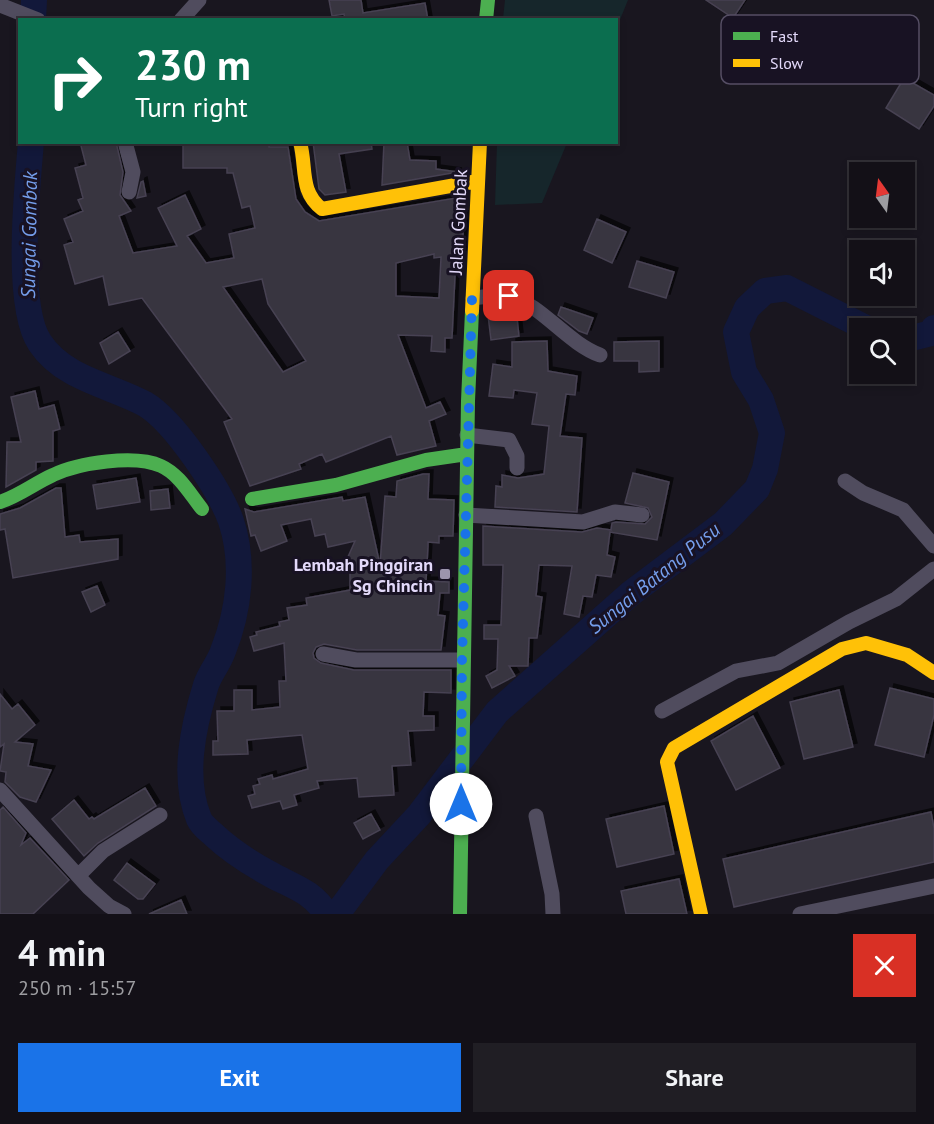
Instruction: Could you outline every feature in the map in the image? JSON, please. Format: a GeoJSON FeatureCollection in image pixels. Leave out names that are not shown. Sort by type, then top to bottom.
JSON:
{"type":"FeatureCollection","features":[{"type":"Feature","properties":{"kind":"street"},"geometry":{"type":"LineString","coordinates":[[183,18],[199,0]]}},
{"type":"Feature","properties":{"kind":"street"},"geometry":{"type":"LineString","coordinates":[[486,18],[488,0]]}},
{"type":"Feature","properties":{"kind":"street"},"geometry":{"type":"LineString","coordinates":[[0,6],[33,18]]}},
{"type":"Feature","properties":{"kind":"street"},"geometry":{"type":"LineString","coordinates":[[126,144],[133,172],[129,192]]}},
{"type":"Feature","properties":{"kind":"street"},"geometry":{"type":"LineString","coordinates":[[300,144],[304,187],[310,202],[322,208],[478,181]]}},
{"type":"Feature","properties":{"kind":"street","name":"Jalan Gombak"},"geometry":{"type":"LineString","coordinates":[[460,914],[467,435],[480,144]]}},
{"type":"Feature","properties":{"kind":"street"},"geometry":{"type":"LineString","coordinates":[[472,298],[509,296],[524,302],[583,349],[600,356]]}},
{"type":"Feature","properties":{"kind":"street"},"geometry":{"type":"LineString","coordinates":[[467,435],[509,440],[517,456],[517,468]]}},
{"type":"Feature","properties":{"kind":"street"},"geometry":{"type":"LineString","coordinates":[[252,499],[336,485],[426,460],[467,454]]}},
{"type":"Feature","properties":{"kind":"street"},"geometry":{"type":"LineString","coordinates":[[0,502],[56,474],[86,466],[136,461],[159,464],[174,474],[202,509]]}},
{"type":"Feature","properties":{"kind":"street"},"geometry":{"type":"LineString","coordinates":[[845,481],[863,494],[880,498],[903,510],[934,546]]}},
{"type":"Feature","properties":{"kind":"street"},"geometry":{"type":"LineString","coordinates":[[465,515],[583,522],[615,512],[642,515]]}},
{"type":"Feature","properties":{"kind":"street"},"geometry":{"type":"LineString","coordinates":[[662,711],[736,671],[778,663],[849,622],[896,599],[934,569]]}},
{"type":"Feature","properties":{"kind":"street"},"geometry":{"type":"LineString","coordinates":[[701,914],[667,762],[675,748],[842,649],[866,643],[907,654],[934,673]]}},
{"type":"Feature","properties":{"kind":"street"},"geometry":{"type":"LineString","coordinates":[[323,654],[356,660],[462,660]]}},
{"type":"Feature","properties":{"kind":"street"},"geometry":{"type":"LineString","coordinates":[[0,789],[99,898],[124,914]]}},
{"type":"Feature","properties":{"kind":"street"},"geometry":{"type":"LineString","coordinates":[[79,875],[103,851],[160,814]]}},
{"type":"Feature","properties":{"kind":"street"},"geometry":{"type":"LineString","coordinates":[[536,816],[552,894],[553,914]]}},
{"type":"Feature","properties":{"kind":"street"},"geometry":{"type":"LineString","coordinates":[[800,914],[934,886]]}},
{"type":"Feature","properties":{"kind":"shaded area"},"geometry":{"type":"Polygon","coordinates":[[[505,0],[628,0],[618,25],[618,18],[503,18],[505,0]]]}},
{"type":"Feature","properties":{"kind":"shaded area"},"geometry":{"type":"Polygon","coordinates":[[[497,144],[567,144],[542,203],[495,205],[497,144]]]}},
{"type":"Feature","properties":{"kind":"building"},"geometry":{"type":"Polygon","coordinates":[[[329,0],[361,0],[363,13],[425,3],[428,18],[345,18],[344,14],[332,16],[329,0]]]}},
{"type":"Feature","properties":{"kind":"building"},"geometry":{"type":"Polygon","coordinates":[[[706,0],[745,0],[735,15],[728,15],[706,0]]]}},
{"type":"Feature","properties":{"kind":"building"},"geometry":{"type":"Polygon","coordinates":[[[900,84],[915,84],[934,95],[934,106],[919,129],[886,108],[900,84]]]}},
{"type":"Feature","properties":{"kind":"building"},"geometry":{"type":"Polygon","coordinates":[[[81,144],[116,144],[123,172],[120,195],[131,211],[119,216],[133,253],[177,246],[158,208],[185,195],[201,229],[187,236],[206,263],[234,258],[229,234],[255,228],[250,206],[242,208],[233,173],[227,173],[227,168],[183,168],[183,144],[269,144],[269,147],[288,147],[296,199],[305,212],[319,221],[456,198],[459,216],[464,215],[462,254],[456,255],[452,338],[445,338],[445,352],[431,351],[432,336],[398,335],[426,408],[440,402],[446,414],[429,421],[436,446],[397,455],[391,436],[326,462],[322,454],[299,464],[301,469],[250,486],[224,422],[232,419],[142,298],[109,305],[103,276],[75,284],[64,245],[73,242],[64,219],[83,211],[78,200],[83,198],[75,168],[86,165],[81,144]],[[434,254],[396,263],[396,296],[439,298],[441,257],[434,258],[434,254]],[[262,279],[223,287],[283,372],[306,361],[268,304],[262,279]]]}},
{"type":"Feature","properties":{"kind":"building"},"geometry":{"type":"Polygon","coordinates":[[[313,144],[371,144],[372,149],[339,154],[346,192],[325,195],[319,189],[313,144]]]}},
{"type":"Feature","properties":{"kind":"building"},"geometry":{"type":"Polygon","coordinates":[[[384,144],[407,144],[410,160],[436,161],[436,169],[458,172],[382,185],[384,144]]]}},
{"type":"Feature","properties":{"kind":"building"},"geometry":{"type":"Polygon","coordinates":[[[143,181],[146,196],[137,198],[141,182],[143,181]]]}},
{"type":"Feature","properties":{"kind":"building"},"geometry":{"type":"Polygon","coordinates":[[[597,219],[626,232],[612,263],[584,250],[597,219]]]}},
{"type":"Feature","properties":{"kind":"building"},"geometry":{"type":"Polygon","coordinates":[[[637,261],[674,272],[666,298],[629,287],[637,261]]]}},
{"type":"Feature","properties":{"kind":"building"},"geometry":{"type":"Polygon","coordinates":[[[501,306],[516,309],[519,336],[491,340],[487,307],[501,306]]]}},
{"type":"Feature","properties":{"kind":"building"},"geometry":{"type":"Polygon","coordinates":[[[561,307],[593,318],[587,334],[579,331],[558,315],[561,307]]]}},
{"type":"Feature","properties":{"kind":"building"},"geometry":{"type":"Polygon","coordinates":[[[118,332],[130,351],[109,364],[100,343],[118,332]]]}},
{"type":"Feature","properties":{"kind":"building"},"geometry":{"type":"Polygon","coordinates":[[[547,341],[548,371],[577,376],[575,395],[566,394],[560,436],[582,438],[577,512],[495,507],[496,486],[502,487],[502,475],[518,478],[544,474],[549,426],[532,424],[537,393],[514,390],[513,398],[489,396],[493,364],[512,367],[512,342],[547,341]]]}},
{"type":"Feature","properties":{"kind":"building"},"geometry":{"type":"Polygon","coordinates":[[[659,341],[659,371],[639,372],[639,361],[614,361],[614,342],[659,341]]]}},
{"type":"Feature","properties":{"kind":"building"},"geometry":{"type":"Polygon","coordinates":[[[35,391],[39,409],[54,405],[60,429],[53,431],[53,461],[36,462],[36,470],[6,487],[7,442],[21,442],[11,397],[35,391]]]}},
{"type":"Feature","properties":{"kind":"building"},"geometry":{"type":"Polygon","coordinates":[[[633,473],[669,482],[657,540],[610,532],[607,555],[615,557],[611,577],[596,575],[592,597],[583,596],[579,617],[564,614],[572,566],[539,565],[536,596],[542,597],[537,638],[529,638],[528,666],[509,666],[515,676],[492,688],[486,676],[497,670],[498,639],[484,639],[484,625],[501,625],[503,565],[483,565],[483,526],[582,532],[597,528],[611,530],[612,523],[616,522],[645,524],[652,517],[648,508],[625,503],[633,473]]]}},
{"type":"Feature","properties":{"kind":"building"},"geometry":{"type":"Polygon","coordinates":[[[429,474],[428,499],[454,500],[453,536],[439,536],[439,543],[428,542],[426,581],[449,582],[449,593],[440,593],[438,615],[445,616],[441,650],[357,650],[324,644],[316,647],[313,653],[314,658],[321,663],[354,670],[451,670],[451,693],[424,692],[423,716],[434,716],[434,730],[408,731],[411,765],[392,766],[394,795],[359,797],[357,778],[317,781],[319,788],[294,795],[297,805],[283,809],[280,801],[252,808],[248,796],[255,794],[253,786],[260,784],[258,779],[272,775],[273,779],[308,769],[302,735],[247,740],[248,754],[213,755],[213,741],[218,741],[217,711],[234,711],[234,690],[252,690],[252,710],[280,707],[279,681],[286,681],[284,643],[254,651],[250,637],[257,635],[256,632],[280,626],[279,622],[289,620],[287,608],[307,605],[306,598],[350,590],[350,571],[343,568],[355,541],[328,547],[325,534],[315,536],[311,519],[281,525],[287,541],[261,551],[255,535],[251,536],[245,509],[254,512],[342,497],[343,501],[365,497],[380,565],[385,496],[396,497],[397,481],[429,474]]]}},
{"type":"Feature","properties":{"kind":"building"},"geometry":{"type":"Polygon","coordinates":[[[136,478],[140,502],[97,509],[93,485],[136,478]]]}},
{"type":"Feature","properties":{"kind":"building"},"geometry":{"type":"Polygon","coordinates":[[[56,488],[61,488],[65,537],[79,535],[80,542],[118,539],[118,559],[13,578],[5,529],[0,530],[0,514],[20,508],[56,488]]]}},
{"type":"Feature","properties":{"kind":"building"},"geometry":{"type":"Polygon","coordinates":[[[168,489],[170,508],[151,510],[150,491],[168,489]]]}},
{"type":"Feature","properties":{"kind":"building"},"geometry":{"type":"Polygon","coordinates":[[[97,586],[105,605],[91,612],[82,592],[97,586]]]}},
{"type":"Feature","properties":{"kind":"building"},"geometry":{"type":"Polygon","coordinates":[[[890,688],[934,699],[934,715],[924,757],[875,745],[890,688]]]}},
{"type":"Feature","properties":{"kind":"building"},"geometry":{"type":"Polygon","coordinates":[[[839,690],[853,747],[804,759],[790,702],[839,690]]]}},
{"type":"Feature","properties":{"kind":"building"},"geometry":{"type":"Polygon","coordinates":[[[0,694],[12,709],[18,704],[35,725],[15,742],[33,744],[28,766],[51,770],[36,802],[20,797],[5,782],[6,772],[0,771],[4,744],[0,747],[0,694]]]}},
{"type":"Feature","properties":{"kind":"building"},"geometry":{"type":"Polygon","coordinates":[[[753,716],[780,768],[736,790],[711,741],[753,716]]]}},
{"type":"Feature","properties":{"kind":"building"},"geometry":{"type":"Polygon","coordinates":[[[145,788],[156,806],[98,843],[84,856],[52,819],[74,800],[89,819],[92,817],[94,819],[145,788]]]}},
{"type":"Feature","properties":{"kind":"building"},"geometry":{"type":"Polygon","coordinates":[[[664,806],[674,854],[617,867],[606,819],[664,806]]]}},
{"type":"Feature","properties":{"kind":"building"},"geometry":{"type":"Polygon","coordinates":[[[3,807],[26,833],[21,845],[30,838],[69,880],[33,914],[0,914],[0,810],[3,807]]]}},
{"type":"Feature","properties":{"kind":"building"},"geometry":{"type":"Polygon","coordinates":[[[931,812],[934,828],[934,862],[734,907],[723,859],[931,812]]]}},
{"type":"Feature","properties":{"kind":"building"},"geometry":{"type":"Polygon","coordinates":[[[371,814],[380,830],[363,839],[354,823],[371,814]]]}},
{"type":"Feature","properties":{"kind":"building"},"geometry":{"type":"Polygon","coordinates":[[[127,863],[155,884],[143,899],[138,899],[114,880],[127,863]]]}},
{"type":"Feature","properties":{"kind":"building"},"geometry":{"type":"Polygon","coordinates":[[[679,879],[687,914],[626,914],[621,891],[679,879]]]}},
{"type":"Feature","properties":{"kind":"building"},"geometry":{"type":"Polygon","coordinates":[[[181,900],[187,914],[149,914],[181,900]]]}},
{"type":"Feature","properties":{"kind":"waterway","name":"Sungai Gombak"},"geometry":{"type":"LineString","coordinates":[[33,18],[34,0]]}},
{"type":"Feature","properties":{"kind":"waterway","name":"Sungai Gombak"},"geometry":{"type":"LineString","coordinates":[[31,144],[25,216],[25,276],[32,326],[40,343],[50,355],[75,373],[131,397],[157,413],[182,440],[207,475],[231,521],[235,537],[239,570],[233,620],[229,636],[206,685],[191,752],[191,786],[199,819],[234,852],[308,894],[326,914]]}},
{"type":"Feature","properties":{"kind":"waterway","name":"Sungai Batang Pusu"},"geometry":{"type":"LineString","coordinates":[[337,914],[377,860],[419,815],[497,712],[630,594],[723,524],[757,489],[765,469],[772,433],[761,400],[744,372],[736,332],[747,308],[765,291],[787,288],[849,319]]}},
{"type":"Feature","properties":{"kind":"waterway","name":"Sungai Batang Pusu"},"geometry":{"type":"LineString","coordinates":[[915,337],[931,333],[934,328]]}},
{"type":"Feature","properties":{"kind":"traffic: fast"},"geometry":{"type":"LineString","coordinates":[[486,18],[488,0]]}},
{"type":"Feature","properties":{"kind":"traffic: fast"},"geometry":{"type":"LineString","coordinates":[[460,914],[468,401],[472,311]]}},
{"type":"Feature","properties":{"kind":"traffic: fast"},"geometry":{"type":"LineString","coordinates":[[252,499],[336,485],[426,460],[467,454]]}},
{"type":"Feature","properties":{"kind":"traffic: fast"},"geometry":{"type":"LineString","coordinates":[[0,502],[64,471],[91,464],[122,460],[150,462],[161,466],[184,485],[202,509]]}},
{"type":"Feature","properties":{"kind":"traffic: slow"},"geometry":{"type":"LineString","coordinates":[[300,144],[307,187],[310,195],[322,209],[478,181]]}},
{"type":"Feature","properties":{"kind":"traffic: slow"},"geometry":{"type":"LineString","coordinates":[[472,311],[480,144]]}},
{"type":"Feature","properties":{"kind":"traffic: slow"},"geometry":{"type":"LineString","coordinates":[[701,914],[667,762],[674,748],[842,649],[866,643],[907,655],[934,673]]}},
{"type":"Feature","properties":{"kind":"place","name":"Lembah Pinggiran Sg Chincin"},"geometry":{"type":"Point","coordinates":[445,574]}},
{"type":"Feature","properties":{"kind":"route"},"geometry":{"type":"LineString","coordinates":[[461,804],[462,660],[472,298],[509,296]]}}]}
